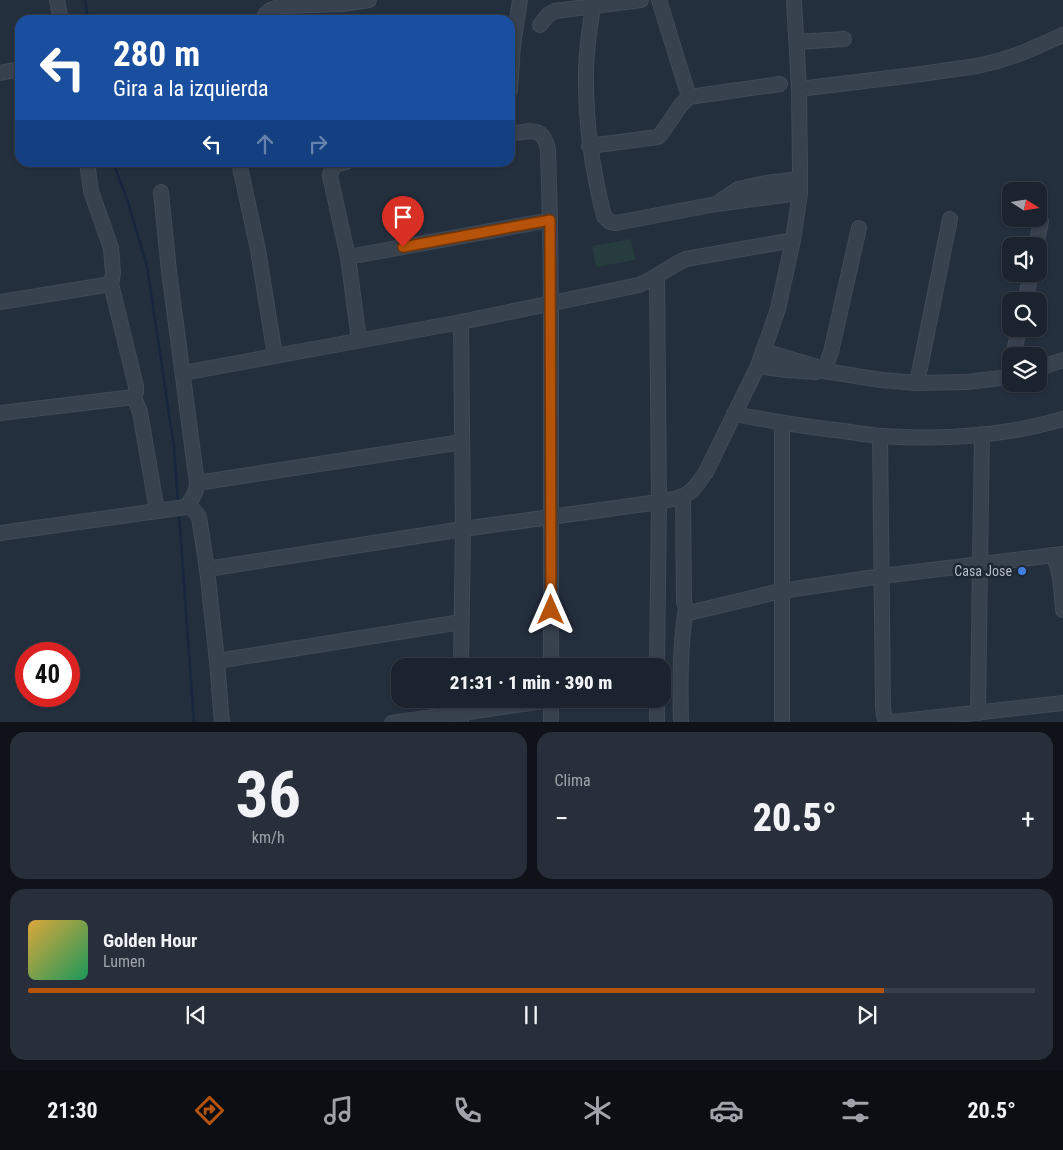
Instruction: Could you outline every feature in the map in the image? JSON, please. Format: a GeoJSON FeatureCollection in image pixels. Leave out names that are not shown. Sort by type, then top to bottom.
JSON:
{"type":"FeatureCollection","features":[{"type":"Feature","properties":{"kind":"street"},"geometry":{"type":"LineString","coordinates":[[57,0],[60,15]]}},
{"type":"Feature","properties":{"kind":"street"},"geometry":{"type":"LineString","coordinates":[[266,15],[274,8],[283,6],[343,4],[369,0]]}},
{"type":"Feature","properties":{"kind":"street"},"geometry":{"type":"LineString","coordinates":[[515,26],[520,0]]}},
{"type":"Feature","properties":{"kind":"street"},"geometry":{"type":"LineString","coordinates":[[540,25],[555,11],[641,0]]}},
{"type":"Feature","properties":{"kind":"street"},"geometry":{"type":"LineString","coordinates":[[659,0],[689,97]]}},
{"type":"Feature","properties":{"kind":"street"},"geometry":{"type":"LineString","coordinates":[[207,569],[463,529],[659,502],[683,496],[694,488],[706,472],[758,366],[778,309],[793,240],[800,186],[799,89],[794,0]]}},
{"type":"Feature","properties":{"kind":"street"},"geometry":{"type":"LineString","coordinates":[[593,6],[586,71],[589,146],[596,187],[604,216],[610,222],[616,223],[716,204],[738,189],[766,183],[800,186]]}},
{"type":"Feature","properties":{"kind":"street"},"geometry":{"type":"LineString","coordinates":[[799,89],[977,66],[998,61],[1063,35]]}},
{"type":"Feature","properties":{"kind":"street"},"geometry":{"type":"LineString","coordinates":[[797,42],[844,39]]}},
{"type":"Feature","properties":{"kind":"street"},"geometry":{"type":"LineString","coordinates":[[0,73],[15,71]]}},
{"type":"Feature","properties":{"kind":"street"},"geometry":{"type":"LineString","coordinates":[[589,146],[658,137],[681,104],[689,97],[780,84]]}},
{"type":"Feature","properties":{"kind":"street"},"geometry":{"type":"LineString","coordinates":[[515,133],[537,132],[543,136],[548,150],[551,303],[551,658]]}},
{"type":"Feature","properties":{"kind":"street"},"geometry":{"type":"LineString","coordinates":[[87,167],[91,191],[111,248],[113,273],[111,284],[136,386],[134,397],[140,412],[161,510]]}},
{"type":"Feature","properties":{"kind":"street"},"geometry":{"type":"LineString","coordinates":[[240,167],[258,250],[275,356]]}},
{"type":"Feature","properties":{"kind":"street"},"geometry":{"type":"LineString","coordinates":[[333,167],[330,176],[348,257],[359,340]]}},
{"type":"Feature","properties":{"kind":"street"},"geometry":{"type":"LineString","coordinates":[[161,192],[169,271],[197,483],[194,495],[183,507]]}},
{"type":"Feature","properties":{"kind":"street"},"geometry":{"type":"LineString","coordinates":[[917,383],[950,219]]}},
{"type":"Feature","properties":{"kind":"street"},"geometry":{"type":"LineString","coordinates":[[348,257],[550,220]]}},
{"type":"Feature","properties":{"kind":"street"},"geometry":{"type":"LineString","coordinates":[[824,371],[831,352],[859,228]]}},
{"type":"Feature","properties":{"kind":"street"},"geometry":{"type":"LineString","coordinates":[[183,373],[461,322],[639,285],[650,281],[676,263],[686,259],[793,240]]}},
{"type":"Feature","properties":{"kind":"street"},"geometry":{"type":"LineString","coordinates":[[657,277],[659,502],[657,658]]}},
{"type":"Feature","properties":{"kind":"street"},"geometry":{"type":"LineString","coordinates":[[0,302],[111,284]]}},
{"type":"Feature","properties":{"kind":"street"},"geometry":{"type":"LineString","coordinates":[[461,322],[462,658]]}},
{"type":"Feature","properties":{"kind":"street"},"geometry":{"type":"LineString","coordinates":[[763,351],[814,366],[824,371]]}},
{"type":"Feature","properties":{"kind":"street"},"geometry":{"type":"LineString","coordinates":[[1047,365],[1063,360]]}},
{"type":"Feature","properties":{"kind":"street"},"geometry":{"type":"LineString","coordinates":[[758,366],[807,372],[824,371],[881,380],[917,383],[967,382],[1002,378]]}},
{"type":"Feature","properties":{"kind":"street"},"geometry":{"type":"LineString","coordinates":[[0,413],[134,397]]}},
{"type":"Feature","properties":{"kind":"street"},"geometry":{"type":"LineString","coordinates":[[734,414],[782,423],[880,436],[925,437],[982,434],[1021,429],[1063,419]]}},
{"type":"Feature","properties":{"kind":"street"},"geometry":{"type":"LineString","coordinates":[[782,423],[782,722]]}},
{"type":"Feature","properties":{"kind":"street"},"geometry":{"type":"LineString","coordinates":[[978,713],[982,434]]}},
{"type":"Feature","properties":{"kind":"street"},"geometry":{"type":"LineString","coordinates":[[880,436],[883,707],[884,715],[888,722],[1063,704]]}},
{"type":"Feature","properties":{"kind":"street"},"geometry":{"type":"LineString","coordinates":[[197,483],[462,442]]}},
{"type":"Feature","properties":{"kind":"street"},"geometry":{"type":"LineString","coordinates":[[683,496],[684,602],[689,612],[696,612],[781,591],[1057,554],[1055,561],[1059,572],[1063,610]]}},
{"type":"Feature","properties":{"kind":"street"},"geometry":{"type":"LineString","coordinates":[[0,533],[190,507],[199,518],[207,569],[222,722]]}},
{"type":"Feature","properties":{"kind":"street"},"geometry":{"type":"LineString","coordinates":[[681,722],[680,668],[682,629],[686,608]]}},
{"type":"Feature","properties":{"kind":"street"},"geometry":{"type":"LineString","coordinates":[[217,661],[462,622]]}},
{"type":"Feature","properties":{"kind":"street"},"geometry":{"type":"LineString","coordinates":[[392,722],[486,708]]}},
{"type":"Feature","properties":{"kind":"street"},"geometry":{"type":"LineString","coordinates":[[551,708],[551,722]]}},
{"type":"Feature","properties":{"kind":"street"},"geometry":{"type":"LineString","coordinates":[[657,708],[657,722]]}},
{"type":"Feature","properties":{"kind":"green space"},"geometry":{"type":"Polygon","coordinates":[[[631,239],[635,260],[596,267],[592,246],[631,239]]]}},
{"type":"Feature","properties":{"kind":"waterway"},"geometry":{"type":"LineString","coordinates":[[85,0],[87,15]]}},
{"type":"Feature","properties":{"kind":"waterway"},"geometry":{"type":"LineString","coordinates":[[115,167],[127,199],[147,266],[174,448],[178,503]]}},
{"type":"Feature","properties":{"kind":"waterway"},"geometry":{"type":"LineString","coordinates":[[179,514],[194,722]]}},
{"type":"Feature","properties":{"kind":"place","name":"Casa Jose"},"geometry":{"type":"Point","coordinates":[1022,571]}},
{"type":"Feature","properties":{"kind":"route"},"geometry":{"type":"LineString","coordinates":[[403,247],[550,220],[551,610]]}}]}
